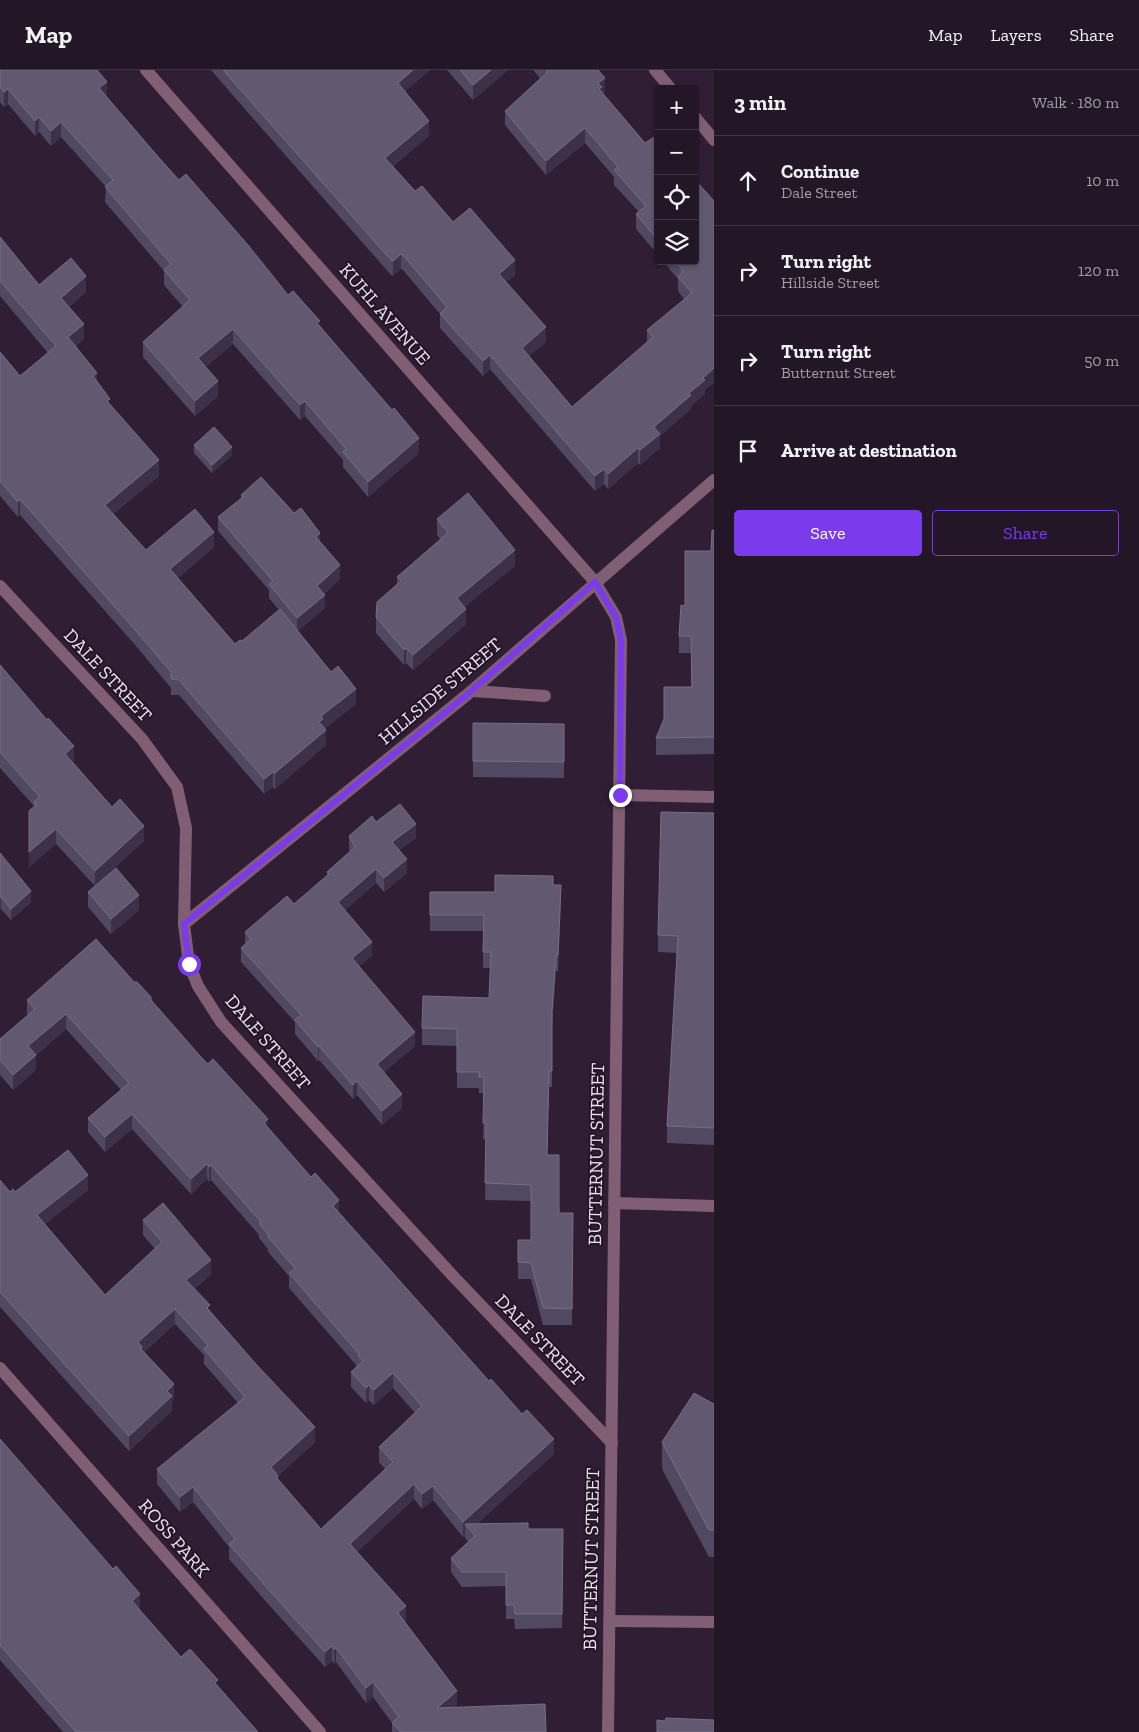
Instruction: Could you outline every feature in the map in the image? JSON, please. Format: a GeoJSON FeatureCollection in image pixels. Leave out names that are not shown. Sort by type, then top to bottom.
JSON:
{"type":"FeatureCollection","features":[{"type":"Feature","properties":{"kind":"street","name":"KUHL AVENUE"},"geometry":{"type":"LineString","coordinates":[[146,70],[595,582]]}},
{"type":"Feature","properties":{"kind":"street"},"geometry":{"type":"LineString","coordinates":[[655,70],[668,85]]}},
{"type":"Feature","properties":{"kind":"street"},"geometry":{"type":"LineString","coordinates":[[699,122],[714,140]]}},
{"type":"Feature","properties":{"kind":"street","name":"HILLSIDE STREET"},"geometry":{"type":"LineString","coordinates":[[184,924],[472,690],[714,480]]}},
{"type":"Feature","properties":{"kind":"street","name":"BUTTERNUT STREET"},"geometry":{"type":"LineString","coordinates":[[595,582],[616,617],[621,640],[608,1732]]}},
{"type":"Feature","properties":{"kind":"street","name":"DALE STREET"},"geometry":{"type":"LineString","coordinates":[[0,586],[142,739],[177,787],[186,828],[184,924],[189,964],[198,986],[221,1022],[453,1276],[612,1443]]}},
{"type":"Feature","properties":{"kind":"street"},"geometry":{"type":"LineString","coordinates":[[472,690],[545,696]]}},
{"type":"Feature","properties":{"kind":"street"},"geometry":{"type":"LineString","coordinates":[[620,795],[714,797]]}},
{"type":"Feature","properties":{"kind":"street"},"geometry":{"type":"LineString","coordinates":[[614,1203],[714,1206]]}},
{"type":"Feature","properties":{"kind":"street","name":"ROSS PARK"},"geometry":{"type":"LineString","coordinates":[[0,1368],[320,1732]]}},
{"type":"Feature","properties":{"kind":"street"},"geometry":{"type":"LineString","coordinates":[[610,1621],[714,1622]]}},
{"type":"Feature","properties":{"kind":"building"},"geometry":{"type":"Polygon","coordinates":[[[0,70],[97,70],[107,82],[99,88],[158,157],[179,180],[186,174],[248,245],[288,295],[293,291],[320,321],[317,323],[392,410],[394,408],[419,438],[368,482],[343,452],[346,449],[305,401],[300,405],[233,329],[198,358],[218,381],[195,401],[143,342],[190,300],[164,270],[171,264],[105,187],[113,180],[61,122],[51,131],[39,117],[35,121],[8,89],[4,92],[0,87],[0,70]]]}},
{"type":"Feature","properties":{"kind":"building"},"geometry":{"type":"Polygon","coordinates":[[[223,70],[413,70],[398,83],[429,121],[385,158],[415,191],[422,186],[453,222],[470,208],[515,260],[499,274],[546,327],[522,348],[572,407],[653,337],[647,330],[692,293],[678,277],[682,273],[682,269],[678,265],[699,265],[699,184],[714,201],[714,368],[703,378],[705,380],[689,393],[691,395],[654,427],[660,434],[640,450],[638,448],[608,474],[604,469],[595,476],[490,355],[483,361],[440,314],[447,307],[403,255],[401,254],[393,261],[223,70]]]}},
{"type":"Feature","properties":{"kind":"building"},"geometry":{"type":"Polygon","coordinates":[[[460,70],[491,70],[473,85],[460,70]]]}},
{"type":"Feature","properties":{"kind":"building"},"geometry":{"type":"Polygon","coordinates":[[[546,70],[598,70],[605,78],[598,83],[602,87],[599,89],[645,143],[654,137],[654,235],[636,214],[646,206],[614,170],[618,167],[585,128],[546,161],[505,111],[548,72],[546,70]]]}},
{"type":"Feature","properties":{"kind":"building"},"geometry":{"type":"Polygon","coordinates":[[[0,237],[39,285],[71,258],[86,276],[61,298],[84,324],[68,337],[97,373],[93,376],[110,399],[107,401],[159,460],[105,505],[146,550],[195,509],[214,532],[170,569],[235,644],[240,640],[242,641],[280,609],[331,672],[338,666],[356,689],[321,716],[323,719],[319,722],[326,730],[275,773],[273,772],[264,779],[179,680],[171,679],[171,672],[136,631],[20,499],[18,502],[0,481],[0,352],[20,376],[56,346],[0,281],[0,237]]]}},
{"type":"Feature","properties":{"kind":"building"},"geometry":{"type":"Polygon","coordinates":[[[214,427],[232,447],[212,465],[194,445],[214,427]]]}},
{"type":"Feature","properties":{"kind":"building"},"geometry":{"type":"Polygon","coordinates":[[[261,477],[294,513],[301,508],[320,533],[316,537],[340,565],[317,586],[325,595],[297,618],[269,584],[273,581],[218,517],[243,497],[241,495],[261,477]]]}},
{"type":"Feature","properties":{"kind":"building"},"geometry":{"type":"Polygon","coordinates":[[[468,493],[515,550],[457,598],[466,609],[413,655],[406,648],[404,650],[376,617],[377,602],[401,581],[397,577],[448,533],[437,519],[468,493]]]}},
{"type":"Feature","properties":{"kind":"building"},"geometry":{"type":"Polygon","coordinates":[[[712,530],[714,530],[714,737],[656,738],[664,719],[664,687],[692,687],[691,636],[679,636],[681,605],[685,606],[685,551],[711,551],[712,530]]]}},
{"type":"Feature","properties":{"kind":"building"},"geometry":{"type":"Polygon","coordinates":[[[0,665],[47,720],[48,718],[74,746],[65,754],[112,807],[120,799],[144,826],[95,871],[56,829],[29,852],[29,811],[36,805],[34,802],[40,797],[0,752],[0,665]]]}},
{"type":"Feature","properties":{"kind":"building"},"geometry":{"type":"Polygon","coordinates":[[[473,723],[564,724],[564,762],[473,761],[473,723]]]}},
{"type":"Feature","properties":{"kind":"building"},"geometry":{"type":"Polygon","coordinates":[[[400,804],[416,824],[392,842],[407,859],[384,878],[376,869],[338,902],[372,942],[352,958],[415,1032],[377,1064],[402,1094],[382,1111],[357,1081],[353,1085],[318,1047],[295,1020],[301,1015],[241,948],[251,939],[245,932],[287,896],[294,904],[329,874],[327,872],[355,847],[349,836],[372,816],[376,822],[400,804]]]}},
{"type":"Feature","properties":{"kind":"building"},"geometry":{"type":"Polygon","coordinates":[[[661,812],[714,813],[714,1128],[667,1126],[678,936],[658,935],[661,812]]]}},
{"type":"Feature","properties":{"kind":"building"},"geometry":{"type":"Polygon","coordinates":[[[0,853],[31,891],[11,909],[0,898],[0,853]]]}},
{"type":"Feature","properties":{"kind":"building"},"geometry":{"type":"Polygon","coordinates":[[[116,868],[139,895],[111,919],[88,892],[116,868]]]}},
{"type":"Feature","properties":{"kind":"building"},"geometry":{"type":"Polygon","coordinates":[[[495,875],[553,876],[553,885],[561,885],[558,955],[556,955],[552,1011],[552,1071],[549,1071],[547,1155],[559,1155],[559,1213],[573,1213],[572,1309],[543,1308],[531,1263],[518,1262],[518,1240],[531,1240],[531,1185],[485,1183],[486,1123],[483,1123],[484,1077],[479,1077],[479,1072],[457,1072],[457,1029],[422,1028],[423,996],[489,998],[491,952],[483,952],[484,915],[430,915],[430,892],[495,892],[495,875]]]}},
{"type":"Feature","properties":{"kind":"building"},"geometry":{"type":"Polygon","coordinates":[[[96,939],[134,982],[137,982],[151,997],[151,1000],[201,1057],[208,1064],[213,1059],[268,1119],[264,1123],[311,1177],[315,1173],[339,1200],[333,1206],[489,1381],[491,1379],[522,1414],[527,1410],[554,1439],[463,1522],[433,1486],[422,1494],[414,1484],[350,1544],[406,1606],[398,1613],[457,1691],[437,1708],[545,1704],[546,1732],[401,1732],[392,1723],[399,1717],[373,1682],[366,1688],[336,1648],[334,1649],[332,1646],[325,1652],[229,1544],[235,1539],[193,1487],[180,1497],[157,1469],[245,1397],[204,1349],[208,1345],[175,1309],[138,1342],[142,1347],[141,1349],[174,1384],[167,1391],[172,1396],[129,1436],[0,1292],[0,1180],[10,1192],[13,1189],[15,1192],[68,1150],[88,1175],[37,1215],[105,1295],[162,1242],[143,1220],[163,1203],[211,1260],[186,1280],[210,1305],[207,1308],[255,1363],[315,1427],[271,1467],[278,1476],[277,1478],[321,1529],[393,1462],[379,1447],[422,1406],[393,1373],[374,1390],[369,1385],[366,1388],[351,1372],[363,1361],[358,1356],[359,1354],[289,1273],[295,1268],[268,1237],[259,1223],[261,1222],[211,1165],[209,1167],[207,1164],[191,1179],[132,1114],[105,1137],[88,1118],[129,1083],[66,1014],[28,1046],[36,1055],[13,1075],[0,1060],[0,1039],[35,1009],[27,1000],[96,939]]]}},
{"type":"Feature","properties":{"kind":"building"},"geometry":{"type":"Polygon","coordinates":[[[694,1393],[714,1404],[714,1530],[709,1530],[662,1442],[694,1393]]]}},
{"type":"Feature","properties":{"kind":"building"},"geometry":{"type":"Polygon","coordinates":[[[0,1439],[113,1569],[116,1566],[140,1594],[132,1601],[181,1657],[190,1649],[218,1680],[215,1683],[258,1732],[76,1732],[0,1645],[0,1439]]]}},
{"type":"Feature","properties":{"kind":"building"},"geometry":{"type":"Polygon","coordinates":[[[528,1523],[528,1529],[563,1529],[562,1614],[515,1614],[514,1605],[506,1605],[506,1572],[462,1572],[451,1558],[475,1536],[465,1524],[528,1523]]]}},
{"type":"Feature","properties":{"kind":"building"},"geometry":{"type":"Polygon","coordinates":[[[666,1718],[714,1720],[714,1732],[657,1732],[657,1720],[665,1721],[666,1718]]]}},
{"type":"Feature","properties":{"kind":"route"},"geometry":{"type":"LineString","coordinates":[[189,964],[184,924],[468,694],[595,582],[616,617],[621,640],[620,795]]}}]}
